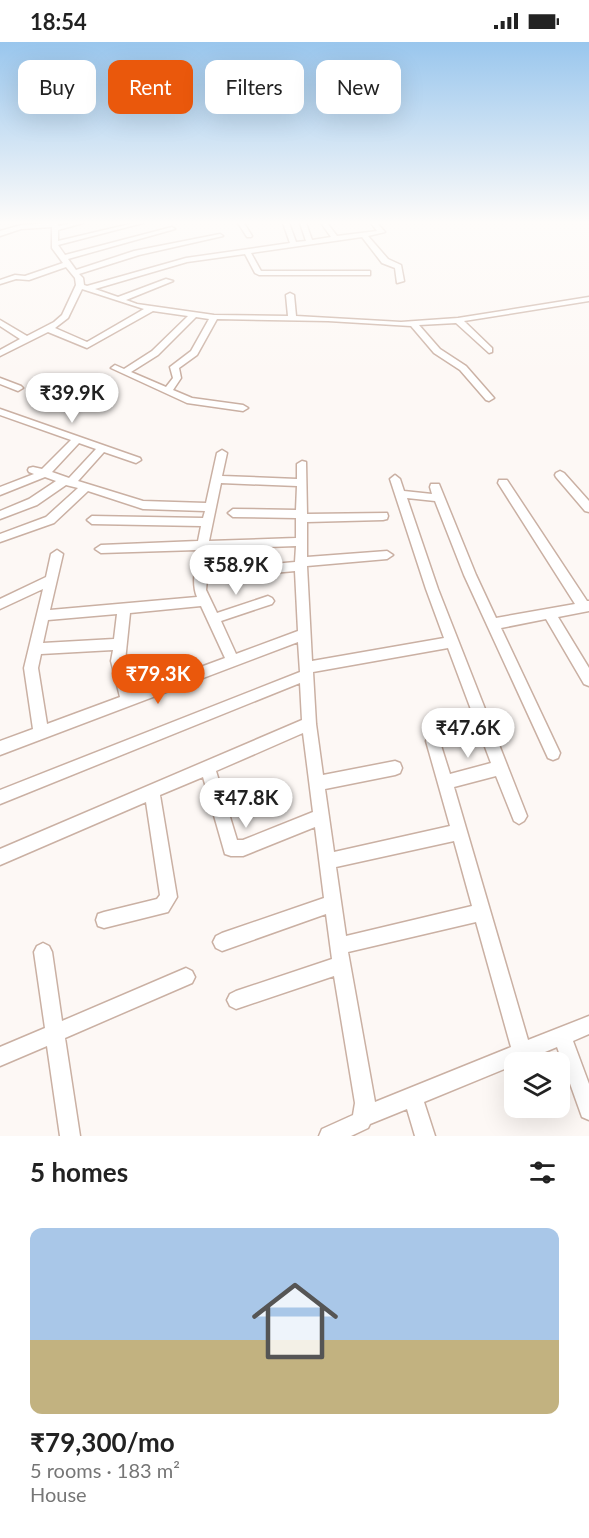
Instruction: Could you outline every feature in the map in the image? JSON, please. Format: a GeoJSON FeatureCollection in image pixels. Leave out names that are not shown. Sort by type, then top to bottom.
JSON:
{"type":"FeatureCollection","features":[{"type":"Feature","properties":{"kind":"street"},"geometry":{"type":"LineString","coordinates":[[0,282],[37,274]]}},
{"type":"Feature","properties":{"kind":"street"},"geometry":{"type":"LineString","coordinates":[[75,274],[82,287]]}},
{"type":"Feature","properties":{"kind":"street"},"geometry":{"type":"LineString","coordinates":[[0,353],[50,329],[65,316],[82,287],[134,274]]}},
{"type":"Feature","properties":{"kind":"street"},"geometry":{"type":"LineString","coordinates":[[399,274],[400,281]]}},
{"type":"Feature","properties":{"kind":"street"},"geometry":{"type":"LineString","coordinates":[[118,300],[169,281]]}},
{"type":"Feature","properties":{"kind":"street"},"geometry":{"type":"LineString","coordinates":[[82,287],[150,309],[214,318],[412,323],[458,320],[589,299]]}},
{"type":"Feature","properties":{"kind":"street"},"geometry":{"type":"LineString","coordinates":[[290,295],[292,319]]}},
{"type":"Feature","properties":{"kind":"street"},"geometry":{"type":"LineString","coordinates":[[50,329],[87,345],[150,309]]}},
{"type":"Feature","properties":{"kind":"street"},"geometry":{"type":"LineString","coordinates":[[125,372],[155,353],[193,315]]}},
{"type":"Feature","properties":{"kind":"street"},"geometry":{"type":"LineString","coordinates":[[168,391],[177,378],[174,367],[194,353],[214,318]]}},
{"type":"Feature","properties":{"kind":"street"},"geometry":{"type":"LineString","coordinates":[[458,320],[489,350]]}},
{"type":"Feature","properties":{"kind":"street"},"geometry":{"type":"LineString","coordinates":[[0,322],[27,340]]}},
{"type":"Feature","properties":{"kind":"street"},"geometry":{"type":"LineString","coordinates":[[412,323],[437,351],[463,368],[489,398]]}},
{"type":"Feature","properties":{"kind":"street"},"geometry":{"type":"LineString","coordinates":[[115,368],[190,400],[243,408]]}},
{"type":"Feature","properties":{"kind":"street"},"geometry":{"type":"LineString","coordinates":[[0,381],[18,388]]}},
{"type":"Feature","properties":{"kind":"street"},"geometry":{"type":"LineString","coordinates":[[0,412],[136,460]]}},
{"type":"Feature","properties":{"kind":"street"},"geometry":{"type":"LineString","coordinates":[[0,491],[39,472],[76,440]]}},
{"type":"Feature","properties":{"kind":"street"},"geometry":{"type":"LineString","coordinates":[[0,515],[21,508],[67,482],[102,448]]}},
{"type":"Feature","properties":{"kind":"street"},"geometry":{"type":"LineString","coordinates":[[222,453],[203,545],[200,590],[233,661]]}},
{"type":"Feature","properties":{"kind":"street"},"geometry":{"type":"LineString","coordinates":[[302,464],[301,564],[309,724],[341,964],[364,1103],[363,1117]]}},
{"type":"Feature","properties":{"kind":"street"},"geometry":{"type":"LineString","coordinates":[[39,472],[143,505],[210,507]]}},
{"type":"Feature","properties":{"kind":"street"},"geometry":{"type":"LineString","coordinates":[[560,475],[589,508]]}},
{"type":"Feature","properties":{"kind":"street"},"geometry":{"type":"LineString","coordinates":[[217,479],[302,483]]}},
{"type":"Feature","properties":{"kind":"street"},"geometry":{"type":"LineString","coordinates":[[395,479],[452,642],[519,816]]}},
{"type":"Feature","properties":{"kind":"street"},"geometry":{"type":"LineString","coordinates":[[494,624],[587,607],[503,483]]}},
{"type":"Feature","properties":{"kind":"street"},"geometry":{"type":"LineString","coordinates":[[0,538],[50,520],[86,488]]}},
{"type":"Feature","properties":{"kind":"street"},"geometry":{"type":"LineString","coordinates":[[400,494],[437,493],[553,753]]}},
{"type":"Feature","properties":{"kind":"street"},"geometry":{"type":"LineString","coordinates":[[233,513],[383,516]]}},
{"type":"Feature","properties":{"kind":"street"},"geometry":{"type":"LineString","coordinates":[[92,520],[207,522]]}},
{"type":"Feature","properties":{"kind":"street"},"geometry":{"type":"LineString","coordinates":[[101,549],[301,542]]}},
{"type":"Feature","properties":{"kind":"street"},"geometry":{"type":"LineString","coordinates":[[41,732],[32,678],[34,650],[57,554]]}},
{"type":"Feature","properties":{"kind":"street"},"geometry":{"type":"LineString","coordinates":[[200,575],[387,555]]}},
{"type":"Feature","properties":{"kind":"street"},"geometry":{"type":"LineString","coordinates":[[0,604],[51,580]]}},
{"type":"Feature","properties":{"kind":"street"},"geometry":{"type":"LineString","coordinates":[[42,616],[204,601]]}},
{"type":"Feature","properties":{"kind":"street"},"geometry":{"type":"LineString","coordinates":[[213,619],[268,601]]}},
{"type":"Feature","properties":{"kind":"street"},"geometry":{"type":"LineString","coordinates":[[124,610],[119,670],[128,699]]}},
{"type":"Feature","properties":{"kind":"street"},"geometry":{"type":"LineString","coordinates":[[549,613],[589,680]]}},
{"type":"Feature","properties":{"kind":"street"},"geometry":{"type":"LineString","coordinates":[[0,748],[304,634]]}},
{"type":"Feature","properties":{"kind":"street"},"geometry":{"type":"LineString","coordinates":[[0,797],[306,672],[452,642]]}},
{"type":"Feature","properties":{"kind":"street"},"geometry":{"type":"LineString","coordinates":[[34,650],[120,644]]}},
{"type":"Feature","properties":{"kind":"street"},"geometry":{"type":"LineString","coordinates":[[0,857],[309,724]]}},
{"type":"Feature","properties":{"kind":"street"},"geometry":{"type":"LineString","coordinates":[[433,741],[522,1052],[589,1025]]}},
{"type":"Feature","properties":{"kind":"street"},"geometry":{"type":"LineString","coordinates":[[208,768],[231,848],[237,850],[321,817]]}},
{"type":"Feature","properties":{"kind":"street"},"geometry":{"type":"LineString","coordinates":[[317,783],[395,768]]}},
{"type":"Feature","properties":{"kind":"street"},"geometry":{"type":"LineString","coordinates":[[445,782],[500,768]]}},
{"type":"Feature","properties":{"kind":"street"},"geometry":{"type":"LineString","coordinates":[[104,920],[162,906],[169,897],[152,792]]}},
{"type":"Feature","properties":{"kind":"street"},"geometry":{"type":"LineString","coordinates":[[327,861],[459,832]]}},
{"type":"Feature","properties":{"kind":"street"},"geometry":{"type":"LineString","coordinates":[[222,942],[333,903]]}},
{"type":"Feature","properties":{"kind":"street"},"geometry":{"type":"LineString","coordinates":[[339,946],[482,912]]}},
{"type":"Feature","properties":{"kind":"street"},"geometry":{"type":"LineString","coordinates":[[43,952],[70,1136]]}},
{"type":"Feature","properties":{"kind":"street"},"geometry":{"type":"LineString","coordinates":[[236,1000],[341,964]]}},
{"type":"Feature","properties":{"kind":"street"},"geometry":{"type":"LineString","coordinates":[[0,1057],[186,977]]}},
{"type":"Feature","properties":{"kind":"street"},"geometry":{"type":"LineString","coordinates":[[562,1036],[589,1108]]}},
{"type":"Feature","properties":{"kind":"street"},"geometry":{"type":"LineString","coordinates":[[329,1136],[353,1126],[363,1117],[504,1059]]}},
{"type":"Feature","properties":{"kind":"street"},"geometry":{"type":"LineString","coordinates":[[412,1096],[425,1136]]}}]}
